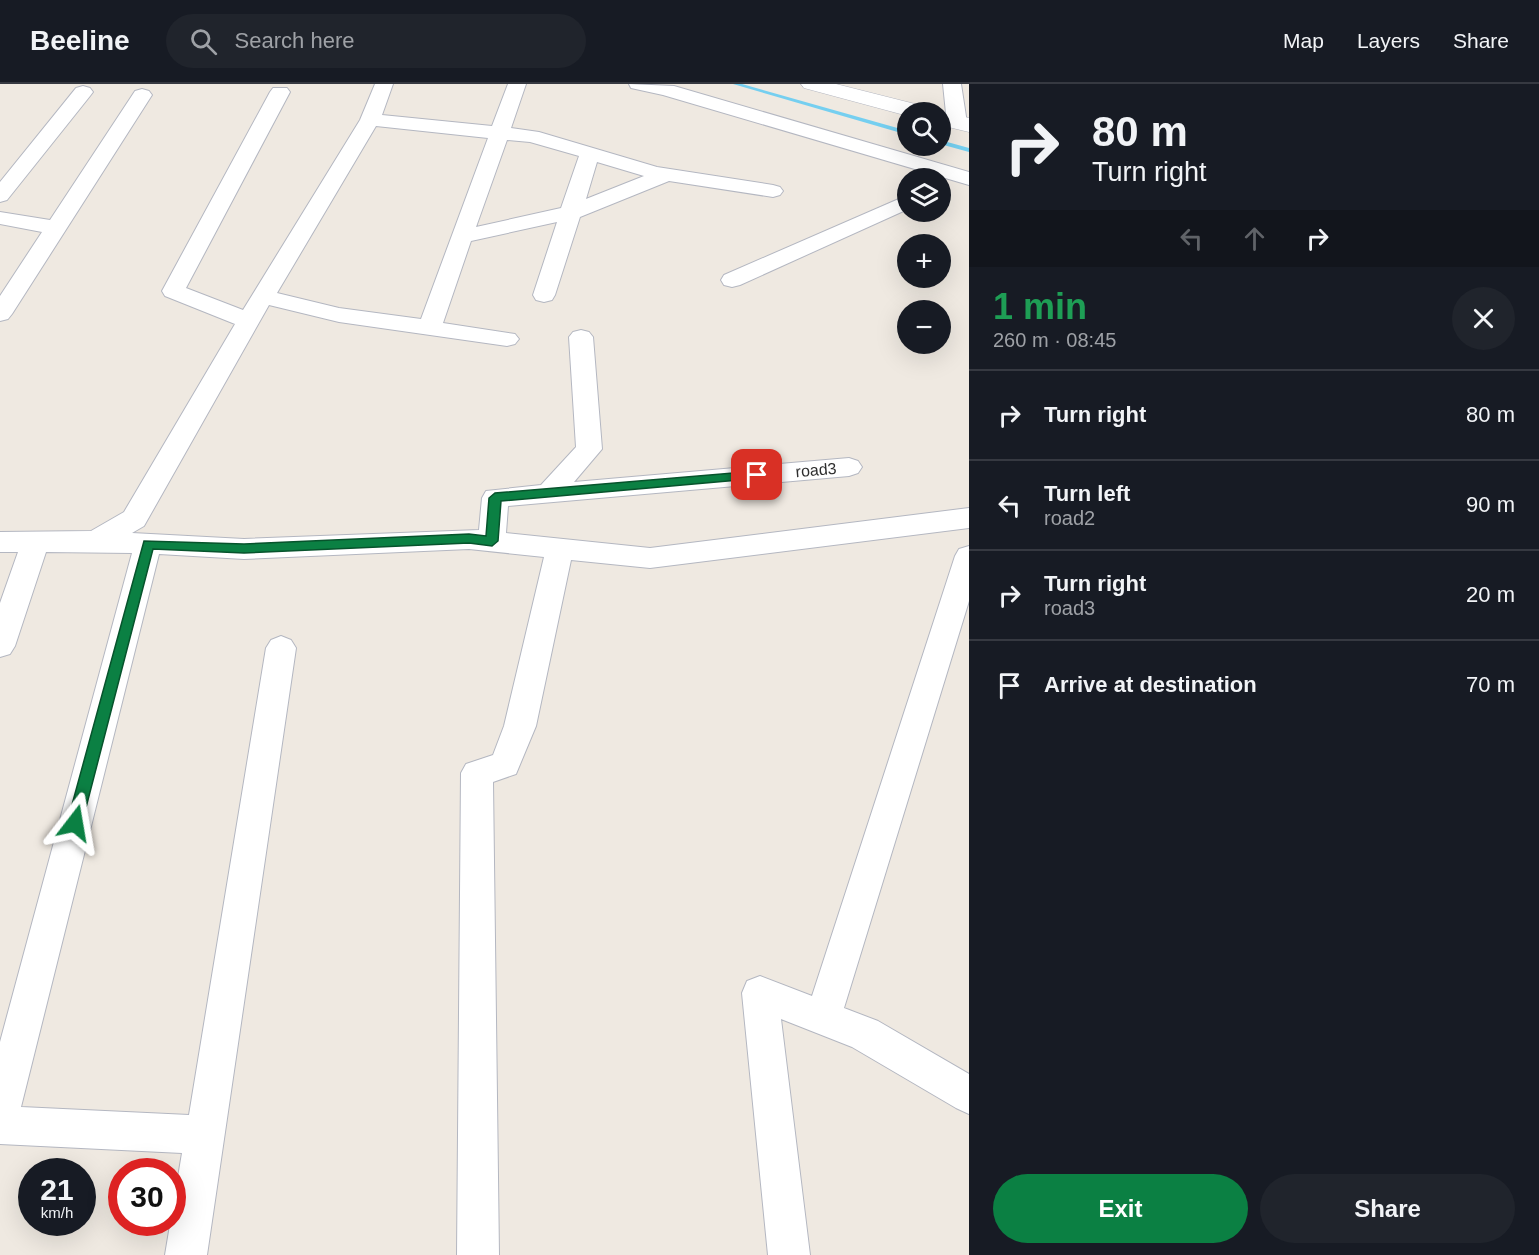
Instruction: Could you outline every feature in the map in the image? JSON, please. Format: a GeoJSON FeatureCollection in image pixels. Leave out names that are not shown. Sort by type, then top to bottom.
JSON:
{"type":"FeatureCollection","features":[{"type":"Feature","properties":{"kind":"street"},"geometry":{"type":"LineString","coordinates":[[96,541],[134,519],[249,321],[370,120],[384,84]]}},
{"type":"Feature","properties":{"kind":"street"},"geometry":{"type":"LineString","coordinates":[[429,329],[517,84]]}},
{"type":"Feature","properties":{"kind":"street"},"geometry":{"type":"LineString","coordinates":[[638,84],[667,90],[966,178]]}},
{"type":"Feature","properties":{"kind":"street"},"geometry":{"type":"LineString","coordinates":[[811,84],[897,106]]}},
{"type":"Feature","properties":{"kind":"street"},"geometry":{"type":"LineString","coordinates":[[952,84],[956,122]]}},
{"type":"Feature","properties":{"kind":"street"},"geometry":{"type":"LineString","coordinates":[[0,196],[82,92]]}},
{"type":"Feature","properties":{"kind":"street"},"geometry":{"type":"LineString","coordinates":[[249,321],[173,291],[280,92]]}},
{"type":"Feature","properties":{"kind":"street"},"geometry":{"type":"LineString","coordinates":[[0,314],[142,95]]}},
{"type":"Feature","properties":{"kind":"street"},"geometry":{"type":"LineString","coordinates":[[370,120],[532,136],[666,175],[773,190]]}},
{"type":"Feature","properties":{"kind":"street"},"geometry":{"type":"LineString","coordinates":[[544,295],[590,153]]}},
{"type":"Feature","properties":{"kind":"street"},"geometry":{"type":"LineString","coordinates":[[462,237],[570,213],[666,175]]}},
{"type":"Feature","properties":{"kind":"street"},"geometry":{"type":"LineString","coordinates":[[951,183],[966,178]]}},
{"type":"Feature","properties":{"kind":"street"},"geometry":{"type":"LineString","coordinates":[[732,280],[897,206]]}},
{"type":"Feature","properties":{"kind":"street"},"geometry":{"type":"LineString","coordinates":[[0,218],[57,228]]}},
{"type":"Feature","properties":{"kind":"street"},"geometry":{"type":"LineString","coordinates":[[264,297],[339,315],[507,339]]}},
{"type":"Feature","properties":{"kind":"street"},"geometry":{"type":"LineString","coordinates":[[549,493],[589,449],[581,337]]}},
{"type":"Feature","properties":{"kind":"street","name":"road3"},"geometry":{"type":"LineString","coordinates":[[492,541],[495,498],[849,467]]}},
{"type":"Feature","properties":{"kind":"street"},"geometry":{"type":"LineString","coordinates":[[0,542],[96,541],[244,549],[469,539],[651,558],[969,518]]}},
{"type":"Feature","properties":{"kind":"street"},"geometry":{"type":"LineString","coordinates":[[0,646],[35,542]]}},
{"type":"Feature","properties":{"kind":"street"},"geometry":{"type":"LineString","coordinates":[[0,1113],[148,544]]}},
{"type":"Feature","properties":{"kind":"street"},"geometry":{"type":"LineString","coordinates":[[478,1255],[477,773],[505,765],[520,726],[560,548]]}},
{"type":"Feature","properties":{"kind":"street"},"geometry":{"type":"LineString","coordinates":[[823,1018],[963,597],[969,556]]}},
{"type":"Feature","properties":{"kind":"street"},"geometry":{"type":"LineString","coordinates":[[186,1255],[280,648]]}},
{"type":"Feature","properties":{"kind":"street"},"geometry":{"type":"LineString","coordinates":[[789,1255],[760,993],[865,1034],[969,1095]]}},
{"type":"Feature","properties":{"kind":"street"},"geometry":{"type":"LineString","coordinates":[[0,1125],[205,1135]]}},
{"type":"Feature","properties":{"kind":"waterway"},"geometry":{"type":"LineString","coordinates":[[736,84],[897,130]]}},
{"type":"Feature","properties":{"kind":"waterway"},"geometry":{"type":"LineString","coordinates":[[951,145],[969,150]]}},
{"type":"Feature","properties":{"kind":"route"},"geometry":{"type":"LineString","coordinates":[[75,823],[148,544],[244,549],[469,539],[492,541],[495,498],[757,475]]}}]}
